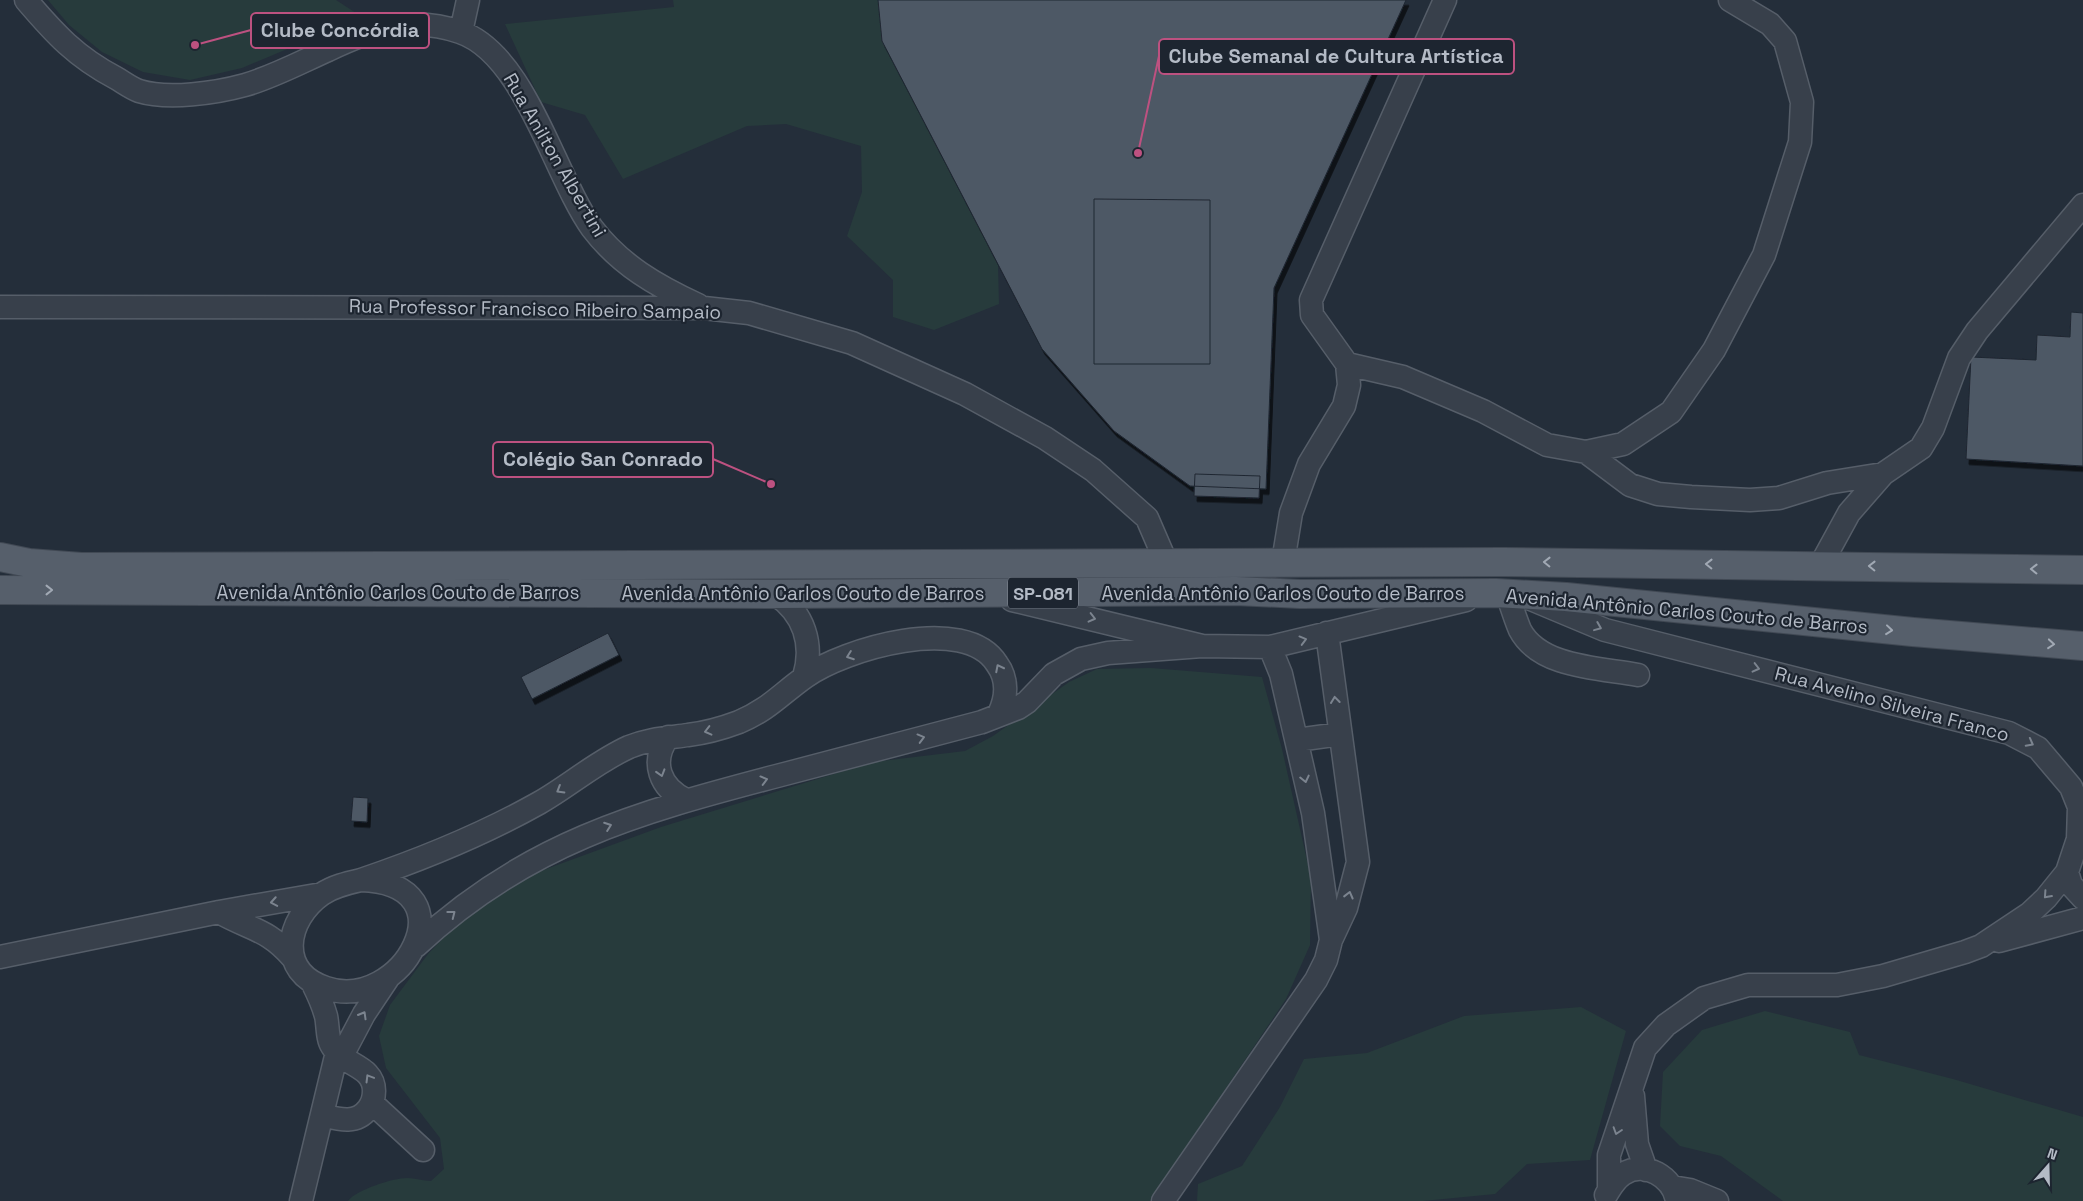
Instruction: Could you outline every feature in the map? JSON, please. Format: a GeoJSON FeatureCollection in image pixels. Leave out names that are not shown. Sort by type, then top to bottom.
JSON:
{"type":"FeatureCollection","features":[{"type":"Feature","properties":{"kind":"main road","name":"Avenida Antônio Carlos Couto de Barros"},"geometry":{"type":"LineString","coordinates":[[0,557],[29,563],[81,567],[1283,562],[2083,570]]}},
{"type":"Feature","properties":{"kind":"main road","name":"Avenida Antônio Carlos Couto de Barros"},"geometry":{"type":"LineString","coordinates":[[0,590],[775,594],[1236,591],[1300,594],[1508,594],[1566,597],[1913,632],[2083,646]]}},
{"type":"Feature","properties":{"kind":"street","name":"Rua Anilton Albertini"},"geometry":{"type":"LineString","coordinates":[[26,0],[51,30],[88,64],[139,91],[192,96],[246,85],[368,31],[411,23],[461,32],[494,53],[518,87],[591,226],[617,257],[660,287],[704,308]]}},
{"type":"Feature","properties":{"kind":"street"},"geometry":{"type":"LineString","coordinates":[[461,32],[468,0]]}},
{"type":"Feature","properties":{"kind":"street"},"geometry":{"type":"LineString","coordinates":[[1283,562],[1291,513],[1309,464],[1344,406],[1349,385],[1347,364],[1312,315],[1312,300],[1445,0]]}},
{"type":"Feature","properties":{"kind":"street"},"geometry":{"type":"LineString","coordinates":[[1347,364],[1404,377],[1484,411],[1547,445],[1586,452],[1623,444],[1671,412],[1714,350],[1764,255],[1800,142],[1802,102],[1785,41],[1770,24],[1730,0]]}},
{"type":"Feature","properties":{"kind":"street"},"geometry":{"type":"LineString","coordinates":[[1820,566],[1849,513],[1883,474],[1921,448],[1933,428],[1959,358],[1977,331],[2083,205]]}},
{"type":"Feature","properties":{"kind":"street","name":"Rua Professor Francisco Ribeiro Sampaio"},"geometry":{"type":"LineString","coordinates":[[0,307],[704,308],[749,313],[852,343],[965,394],[1045,438],[1093,470],[1147,518],[1166,562]]}},
{"type":"Feature","properties":{"kind":"street"},"geometry":{"type":"LineString","coordinates":[[1586,452],[1630,485],[1658,494],[1691,497],[1750,500],[1779,498],[1827,484],[1883,474]]}},
{"type":"Feature","properties":{"kind":"street"},"geometry":{"type":"LineString","coordinates":[[976,593],[1058,610],[1202,646]]}},
{"type":"Feature","properties":{"kind":"street"},"geometry":{"type":"LineString","coordinates":[[775,594],[797,614],[806,633],[809,656],[804,677]]}},
{"type":"Feature","properties":{"kind":"street"},"geometry":{"type":"LineString","coordinates":[[219,912],[262,931],[275,940],[293,958],[300,973],[314,984],[330,990],[350,991],[370,986],[389,976],[405,963],[416,946],[446,918],[472,898],[533,860],[601,829],[686,800],[982,722],[1027,702],[1054,674],[1081,659],[1108,653],[1202,646],[1270,647],[1508,594],[1521,631],[1533,647],[1552,659],[1638,675]]}},
{"type":"Feature","properties":{"kind":"street","name":"Rua Avelino Silveira Franco"},"geometry":{"type":"LineString","coordinates":[[1508,594],[1605,630],[2009,733],[2038,748],[2071,787],[2079,807],[2080,838],[2067,872],[2029,914],[1981,946],[1883,976],[1838,985],[1748,985],[1704,998],[1666,1025],[1645,1048],[1632,1085],[1609,1155],[1606,1198]]}},
{"type":"Feature","properties":{"kind":"street"},"geometry":{"type":"LineString","coordinates":[[1163,1201],[1316,980],[1326,960],[1331,940],[1346,908],[1358,862],[1327,633]]}},
{"type":"Feature","properties":{"kind":"street"},"geometry":{"type":"LineString","coordinates":[[293,958],[292,941],[296,924],[307,908],[322,894],[341,884],[361,880],[462,842],[538,804],[613,754],[640,743],[705,732],[741,721],[774,702],[804,677],[845,657],[888,644],[934,639],[968,641],[987,651],[1000,667],[1005,686],[1003,705],[999,714]]}},
{"type":"Feature","properties":{"kind":"street"},"geometry":{"type":"LineString","coordinates":[[1270,647],[1281,674],[1313,813],[1331,940]]}},
{"type":"Feature","properties":{"kind":"street"},"geometry":{"type":"LineString","coordinates":[[1296,740],[1340,734]]}},
{"type":"Feature","properties":{"kind":"street"},"geometry":{"type":"LineString","coordinates":[[668,737],[660,752],[658,768],[665,785],[686,800]]}},
{"type":"Feature","properties":{"kind":"street"},"geometry":{"type":"LineString","coordinates":[[2067,872],[2071,885],[2083,898]]}},
{"type":"Feature","properties":{"kind":"street"},"geometry":{"type":"LineString","coordinates":[[361,880],[381,880],[398,887],[411,898],[419,912],[420,929],[416,946]]}},
{"type":"Feature","properties":{"kind":"street"},"geometry":{"type":"LineString","coordinates":[[0,957],[219,912],[322,894]]}},
{"type":"Feature","properties":{"kind":"street"},"geometry":{"type":"LineString","coordinates":[[1981,946],[2083,918]]}},
{"type":"Feature","properties":{"kind":"street"},"geometry":{"type":"LineString","coordinates":[[337,1052],[346,1048],[364,1014],[389,976]]}},
{"type":"Feature","properties":{"kind":"street"},"geometry":{"type":"LineString","coordinates":[[314,984],[326,1013],[331,1046],[347,1061],[366,1072],[374,1086],[372,1103],[363,1114],[349,1120],[322,1115]]}},
{"type":"Feature","properties":{"kind":"street"},"geometry":{"type":"LineString","coordinates":[[301,1201],[337,1052]]}},
{"type":"Feature","properties":{"kind":"street","name":"Rua Avelino Silveira Franco"},"geometry":{"type":"LineString","coordinates":[[1632,1085],[1637,1144],[1646,1170]]}},
{"type":"Feature","properties":{"kind":"street"},"geometry":{"type":"LineString","coordinates":[[372,1103],[423,1150]]}},
{"type":"Feature","properties":{"kind":"street"},"geometry":{"type":"LineString","coordinates":[[1606,1198],[1612,1183],[1624,1173],[1639,1169],[1654,1172],[1667,1180],[1674,1194],[1690,1190],[1717,1201]]}},
{"type":"Feature","properties":{"kind":"green space"},"geometry":{"type":"Polygon","coordinates":[[[48,0],[336,0],[359,15],[311,39],[242,68],[190,80],[143,72],[102,52],[69,25],[48,0]]]}},
{"type":"Feature","properties":{"kind":"green space"},"geometry":{"type":"Polygon","coordinates":[[[673,0],[878,0],[882,41],[998,265],[999,304],[934,330],[893,317],[893,280],[847,236],[862,192],[861,146],[786,124],[747,126],[623,179],[585,115],[541,102],[505,24],[674,7],[673,0]]]}},
{"type":"Feature","properties":{"kind":"green space"},"geometry":{"type":"Polygon","coordinates":[[[1151,668],[1262,677],[1282,749],[1311,878],[1310,945],[1286,999],[1150,1201],[348,1201],[366,1189],[393,1180],[407,1178],[431,1181],[444,1169],[440,1138],[386,1068],[379,1036],[390,1005],[428,954],[454,927],[519,879],[661,827],[873,762],[965,751],[993,736],[1069,682],[1097,669],[1151,668]]]}},
{"type":"Feature","properties":{"kind":"green space"},"geometry":{"type":"Polygon","coordinates":[[[1581,1007],[1626,1031],[1590,1160],[1527,1164],[1495,1194],[1423,1201],[1197,1201],[1198,1184],[1242,1166],[1280,1107],[1304,1059],[1367,1053],[1464,1016],[1581,1007]]]}},
{"type":"Feature","properties":{"kind":"green space"},"geometry":{"type":"Polygon","coordinates":[[[1765,1011],[1850,1032],[1859,1055],[1953,1079],[2083,1117],[2083,1201],[1783,1201],[1721,1156],[1680,1146],[1660,1126],[1663,1072],[1702,1030],[1765,1011]]]}},
{"type":"Feature","properties":{"kind":"building"},"geometry":{"type":"Polygon","coordinates":[[[878,0],[1406,0],[1274,288],[1266,489],[1190,486],[1114,431],[1042,349],[882,41],[878,0]]]}},
{"type":"Feature","properties":{"kind":"building"},"geometry":{"type":"Polygon","coordinates":[[[1094,199],[1210,200],[1210,364],[1094,364],[1094,199]]]}},
{"type":"Feature","properties":{"kind":"building"},"geometry":{"type":"Polygon","coordinates":[[[2071,312],[2083,313],[2083,466],[1966,459],[1971,357],[2036,360],[2037,335],[2070,337],[2071,312]]]}},
{"type":"Feature","properties":{"kind":"building"},"geometry":{"type":"Polygon","coordinates":[[[1195,474],[1260,476],[1259,498],[1194,496],[1195,474]]]}},
{"type":"Feature","properties":{"kind":"building"},"geometry":{"type":"Polygon","coordinates":[[[608,633],[619,655],[532,699],[521,677],[608,633]]]}},
{"type":"Feature","properties":{"kind":"building"},"geometry":{"type":"Polygon","coordinates":[[[353,797],[368,798],[367,822],[351,821],[353,797]]]}},
{"type":"Feature","properties":{"kind":"place","name":"Clube Concórdia"},"geometry":{"type":"Point","coordinates":[195,45]}},
{"type":"Feature","properties":{"kind":"place","name":"Clube Semanal de Cultura Artística"},"geometry":{"type":"Point","coordinates":[1138,153]}},
{"type":"Feature","properties":{"kind":"place","name":"Colégio San Conrado"},"geometry":{"type":"Point","coordinates":[771,484]}}]}
